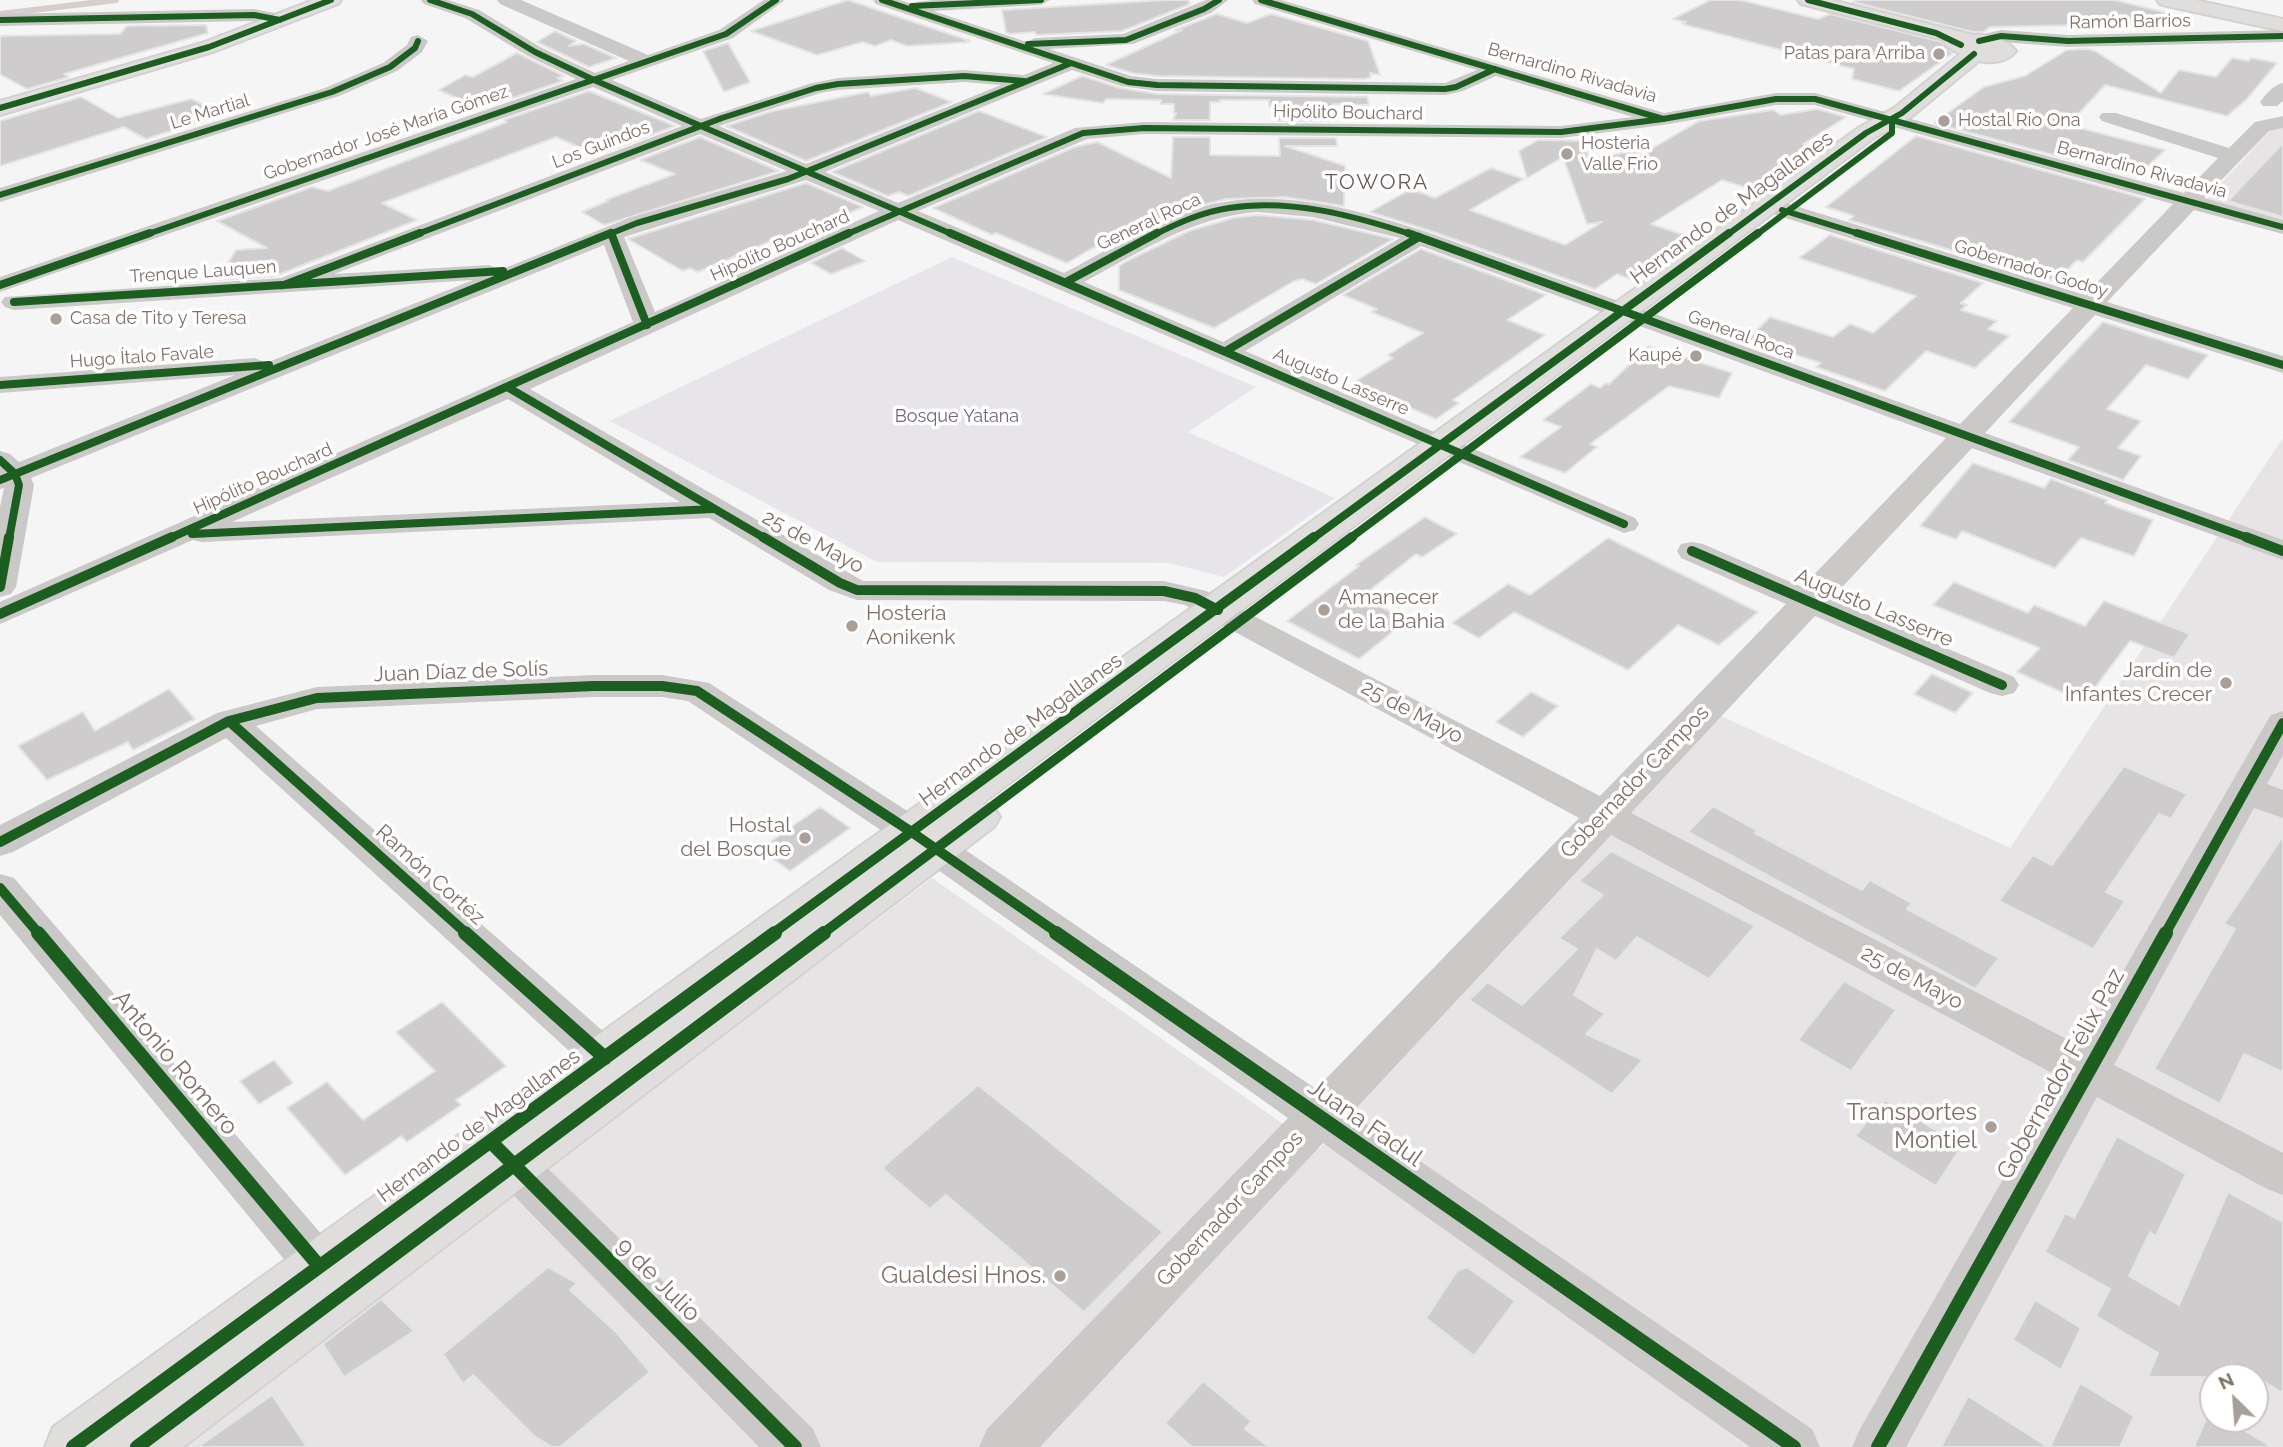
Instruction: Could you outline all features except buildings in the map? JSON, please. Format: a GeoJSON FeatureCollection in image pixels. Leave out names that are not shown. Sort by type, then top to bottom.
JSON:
{"type":"FeatureCollection","features":[{"type":"Feature","properties":{"kind":"main road"},"geometry":{"type":"LineString","coordinates":[[0,108],[174,58],[279,10],[331,0]]}},
{"type":"Feature","properties":{"kind":"main road"},"geometry":{"type":"LineString","coordinates":[[1808,0],[1936,33],[1980,49]]}},
{"type":"Feature","properties":{"kind":"main road"},"geometry":{"type":"LineString","coordinates":[[2167,0],[2283,25]]}},
{"type":"Feature","properties":{"kind":"main road","name":"Hernando de Magallanes"},"geometry":{"type":"LineString","coordinates":[[137,1447],[502,1154],[1778,208],[1892,133],[1892,120],[1980,49]]}},
{"type":"Feature","properties":{"kind":"main road","name":"Hernando de Magallanes"},"geometry":{"type":"LineString","coordinates":[[73,1447],[319,1266],[502,1154],[605,1058],[925,841]]}},
{"type":"Feature","properties":{"kind":"street","name":"Augusto Lasserre"},"geometry":{"type":"LineString","coordinates":[[430,0],[472,14],[535,52],[594,80],[1624,523]]}},
{"type":"Feature","properties":{"kind":"street"},"geometry":{"type":"LineString","coordinates":[[506,0],[646,61]]}},
{"type":"Feature","properties":{"kind":"street","name":"Gobernador José María Gómez"},"geometry":{"type":"LineString","coordinates":[[5,303],[35,273],[726,33],[776,0]]}},
{"type":"Feature","properties":{"kind":"street"},"geometry":{"type":"LineString","coordinates":[[882,0],[1128,82],[1157,85],[1420,89],[1456,87],[1495,69]]}},
{"type":"Feature","properties":{"kind":"street"},"geometry":{"type":"LineString","coordinates":[[902,7],[1041,0]]}},
{"type":"Feature","properties":{"kind":"street"},"geometry":{"type":"LineString","coordinates":[[1015,45],[1126,40],[1219,0]]}},
{"type":"Feature","properties":{"kind":"street","name":"Bernardino Rivadavia"},"geometry":{"type":"LineString","coordinates":[[1261,0],[1663,118],[1776,99],[1815,99],[2283,227]]}},
{"type":"Feature","properties":{"kind":"street"},"geometry":{"type":"LineString","coordinates":[[0,20],[254,15],[279,10]]}},
{"type":"Feature","properties":{"kind":"street","name":"Ramón Barrios"},"geometry":{"type":"LineString","coordinates":[[1980,49],[2178,28]]}},
{"type":"Feature","properties":{"kind":"street","name":"Ramón Barrios"},"geometry":{"type":"LineString","coordinates":[[2068,41],[2283,36]]}},
{"type":"Feature","properties":{"kind":"street","name":"Le Martial"},"geometry":{"type":"LineString","coordinates":[[0,195],[332,92],[390,67],[407,55],[418,41]]}},
{"type":"Feature","properties":{"kind":"street","name":"Hernando de Magallanes"},"geometry":{"type":"LineString","coordinates":[[1980,49],[2068,41]]}},
{"type":"Feature","properties":{"kind":"street"},"geometry":{"type":"LineString","coordinates":[[0,587],[19,485],[5,471],[287,364],[648,219],[760,188],[806,172],[1069,64]]}},
{"type":"Feature","properties":{"kind":"street","name":"Los Guindos"},"geometry":{"type":"LineString","coordinates":[[284,285],[701,126],[831,85],[964,76],[1024,81]]}},
{"type":"Feature","properties":{"kind":"street","name":"Gobernador Campos"},"geometry":{"type":"LineString","coordinates":[[1005,1447],[2276,109]]}},
{"type":"Feature","properties":{"kind":"street"},"geometry":{"type":"LineString","coordinates":[[2109,117],[2233,156]]}},
{"type":"Feature","properties":{"kind":"street","name":"Hipólito Bouchard"},"geometry":{"type":"LineString","coordinates":[[0,614],[509,388],[898,211],[1066,140],[1097,130],[1144,128],[1561,132],[1663,118]]}},
{"type":"Feature","properties":{"kind":"street","name":"General Roca"},"geometry":{"type":"LineString","coordinates":[[1066,282],[1181,223],[1221,209],[1265,207],[1344,214],[1419,237],[2283,551]]}},
{"type":"Feature","properties":{"kind":"street","name":"Gobernador Godoy"},"geometry":{"type":"LineString","coordinates":[[1778,208],[2283,365]]}},
{"type":"Feature","properties":{"kind":"street"},"geometry":{"type":"LineString","coordinates":[[611,233],[646,326]]}},
{"type":"Feature","properties":{"kind":"street"},"geometry":{"type":"LineString","coordinates":[[1226,351],[1419,237]]}},
{"type":"Feature","properties":{"kind":"street","name":"Trenque Lauquen"},"geometry":{"type":"LineString","coordinates":[[5,303],[520,270]]}},
{"type":"Feature","properties":{"kind":"street","name":"Hugo Ítalo Favale"},"geometry":{"type":"LineString","coordinates":[[0,385],[287,364]]}},
{"type":"Feature","properties":{"kind":"street","name":"25 de Mayo"},"geometry":{"type":"LineString","coordinates":[[509,388],[840,583],[858,590],[1164,591],[1195,598],[2283,1175]]}},
{"type":"Feature","properties":{"kind":"street"},"geometry":{"type":"LineString","coordinates":[[181,534],[714,509]]}},
{"type":"Feature","properties":{"kind":"street","name":"Augusto Lasserre"},"geometry":{"type":"LineString","coordinates":[[1692,551],[2002,685]]}},
{"type":"Feature","properties":{"kind":"street","name":"Juan Díaz de Solís"},"geometry":{"type":"LineString","coordinates":[[0,842],[229,721],[317,698],[593,686],[662,686],[697,691],[925,841]]}},
{"type":"Feature","properties":{"kind":"street","name":"Ramón Cortéz"},"geometry":{"type":"LineString","coordinates":[[229,721],[605,1058]]}},
{"type":"Feature","properties":{"kind":"street","name":"Gobernador Félix Paz"},"geometry":{"type":"LineString","coordinates":[[1878,1447],[2087,1071],[2264,797],[2283,723]]}},
{"type":"Feature","properties":{"kind":"street","name":"Juana Fadul"},"geometry":{"type":"LineString","coordinates":[[925,841],[1794,1447]]}},
{"type":"Feature","properties":{"kind":"street","name":"Antonio Romero"},"geometry":{"type":"LineString","coordinates":[[0,888],[319,1266]]}},
{"type":"Feature","properties":{"kind":"street","name":"9 de Julio"},"geometry":{"type":"LineString","coordinates":[[502,1154],[795,1447]]}},
{"type":"Feature","properties":{"kind":"shaded area"},"geometry":{"type":"Polygon","coordinates":[[[2283,126],[2283,230],[2199,207],[2269,132],[2283,126]]]}},
{"type":"Feature","properties":{"kind":"shaded area"},"geometry":{"type":"Polygon","coordinates":[[[2283,438],[2283,1447],[178,1447],[932,878],[1319,1149],[1721,716],[2010,848],[2283,438]]]}},
{"type":"Feature","properties":{"kind":"green space","name":"Bosque Yatana"},"geometry":{"type":"Polygon","coordinates":[[[952,257],[1256,387],[1188,432],[1335,498],[1224,577],[1169,563],[877,562],[610,421],[952,257]]]}},
{"type":"Feature","properties":{"kind":"waterway"},"geometry":{"type":"LineString","coordinates":[[0,14],[116,0]]}},
{"type":"Feature","properties":{"kind":"cycle path"},"geometry":{"type":"LineString","coordinates":[[0,108],[209,47],[331,0]]}},
{"type":"Feature","properties":{"kind":"cycle path"},"geometry":{"type":"LineString","coordinates":[[430,0],[472,14],[535,52],[594,80],[1624,524]]}},
{"type":"Feature","properties":{"kind":"cycle path"},"geometry":{"type":"LineString","coordinates":[[0,285],[726,34],[776,0]]}},
{"type":"Feature","properties":{"kind":"cycle path"},"geometry":{"type":"LineString","coordinates":[[882,0],[1128,82],[1157,85],[1445,89],[1456,87],[1495,69]]}},
{"type":"Feature","properties":{"kind":"cycle path"},"geometry":{"type":"LineString","coordinates":[[912,6],[1041,0]]}},
{"type":"Feature","properties":{"kind":"cycle path"},"geometry":{"type":"LineString","coordinates":[[1028,44],[1126,40],[1204,9],[1219,0]]}},
{"type":"Feature","properties":{"kind":"cycle path"},"geometry":{"type":"LineString","coordinates":[[1261,0],[1663,119],[1776,99],[1815,99],[2283,227]]}},
{"type":"Feature","properties":{"kind":"cycle path"},"geometry":{"type":"LineString","coordinates":[[1808,0],[1936,33],[1961,45]]}},
{"type":"Feature","properties":{"kind":"cycle path"},"geometry":{"type":"LineString","coordinates":[[0,20],[254,15],[280,20]]}},
{"type":"Feature","properties":{"kind":"cycle path"},"geometry":{"type":"LineString","coordinates":[[1979,41],[2001,36],[2068,41],[2283,36]]}},
{"type":"Feature","properties":{"kind":"cycle path"},"geometry":{"type":"LineString","coordinates":[[0,195],[332,92],[390,67],[415,48],[418,41]]}},
{"type":"Feature","properties":{"kind":"cycle path"},"geometry":{"type":"LineString","coordinates":[[73,1447],[1866,133],[1902,113],[1974,54]]}},
{"type":"Feature","properties":{"kind":"cycle path"},"geometry":{"type":"LineString","coordinates":[[0,480],[637,223],[788,179],[1069,64]]}},
{"type":"Feature","properties":{"kind":"cycle path"},"geometry":{"type":"LineString","coordinates":[[284,285],[722,118],[816,88],[838,84],[964,76],[1024,81]]}},
{"type":"Feature","properties":{"kind":"cycle path"},"geometry":{"type":"LineString","coordinates":[[0,614],[509,388],[898,211],[1083,133],[1144,128],[1561,132],[1663,119]]}},
{"type":"Feature","properties":{"kind":"cycle path"},"geometry":{"type":"LineString","coordinates":[[137,1447],[1892,133],[1892,120]]}},
{"type":"Feature","properties":{"kind":"cycle path"},"geometry":{"type":"LineString","coordinates":[[1066,282],[1153,236],[1205,213],[1230,207],[1257,205],[1284,206],[1341,215],[1419,237],[2283,551]]}},
{"type":"Feature","properties":{"kind":"cycle path"},"geometry":{"type":"LineString","coordinates":[[1782,210],[2283,365]]}},
{"type":"Feature","properties":{"kind":"cycle path"},"geometry":{"type":"LineString","coordinates":[[611,233],[647,325]]}},
{"type":"Feature","properties":{"kind":"cycle path"},"geometry":{"type":"LineString","coordinates":[[1226,351],[1419,237]]}},
{"type":"Feature","properties":{"kind":"cycle path"},"geometry":{"type":"LineString","coordinates":[[14,302],[503,271]]}},
{"type":"Feature","properties":{"kind":"cycle path"},"geometry":{"type":"LineString","coordinates":[[0,385],[269,365]]}},
{"type":"Feature","properties":{"kind":"cycle path"},"geometry":{"type":"LineString","coordinates":[[509,388],[840,583],[857,590],[1164,591],[1195,598],[1218,610]]}},
{"type":"Feature","properties":{"kind":"cycle path"},"geometry":{"type":"LineString","coordinates":[[0,460],[15,474],[19,485],[0,587]]}},
{"type":"Feature","properties":{"kind":"cycle path"},"geometry":{"type":"LineString","coordinates":[[192,534],[713,509]]}},
{"type":"Feature","properties":{"kind":"cycle path"},"geometry":{"type":"LineString","coordinates":[[1692,551],[2002,685]]}},
{"type":"Feature","properties":{"kind":"cycle path"},"geometry":{"type":"LineString","coordinates":[[0,842],[229,721],[317,698],[594,686],[662,686],[697,691],[913,833],[1794,1447]]}},
{"type":"Feature","properties":{"kind":"cycle path"},"geometry":{"type":"LineString","coordinates":[[229,721],[605,1058]]}},
{"type":"Feature","properties":{"kind":"cycle path"},"geometry":{"type":"LineString","coordinates":[[1878,1447],[2283,723]]}},
{"type":"Feature","properties":{"kind":"cycle path"},"geometry":{"type":"LineString","coordinates":[[0,888],[319,1266]]}},
{"type":"Feature","properties":{"kind":"cycle path"},"geometry":{"type":"LineString","coordinates":[[491,1142],[795,1447]]}},
{"type":"Feature","properties":{"kind":"place","name":"Patas para Arriba"},"geometry":{"type":"Point","coordinates":[1939,54]}},
{"type":"Feature","properties":{"kind":"place","name":"Hostal Río Ona"},"geometry":{"type":"Point","coordinates":[1944,121]}},
{"type":"Feature","properties":{"kind":"place","name":"Hosteria Valle Frio"},"geometry":{"type":"Point","coordinates":[1567,154]}},
{"type":"Feature","properties":{"kind":"place","name":"Casa de Tito y Teresa"},"geometry":{"type":"Point","coordinates":[56,319]}},
{"type":"Feature","properties":{"kind":"place","name":"Kaupé"},"geometry":{"type":"Point","coordinates":[1696,356]}},
{"type":"Feature","properties":{"kind":"place","name":"Amanecer de la Bahia"},"geometry":{"type":"Point","coordinates":[1324,610]}},
{"type":"Feature","properties":{"kind":"place","name":"Hostería Aonikenk"},"geometry":{"type":"Point","coordinates":[852,626]}},
{"type":"Feature","properties":{"kind":"place","name":"Jardín de Infantes Crecer"},"geometry":{"type":"Point","coordinates":[2226,683]}},
{"type":"Feature","properties":{"kind":"place","name":"Hostal del Bosque"},"geometry":{"type":"Point","coordinates":[805,838]}},
{"type":"Feature","properties":{"kind":"place","name":"Transportes Montiel"},"geometry":{"type":"Point","coordinates":[1991,1127]}},
{"type":"Feature","properties":{"kind":"place","name":"Gualdesi Hnos."},"geometry":{"type":"Point","coordinates":[1060,1276]}},
{"type":"Feature","properties":{"kind":"district","name":"TOWORA"},"geometry":{"type":"Point","coordinates":[1377,183]}}]}
